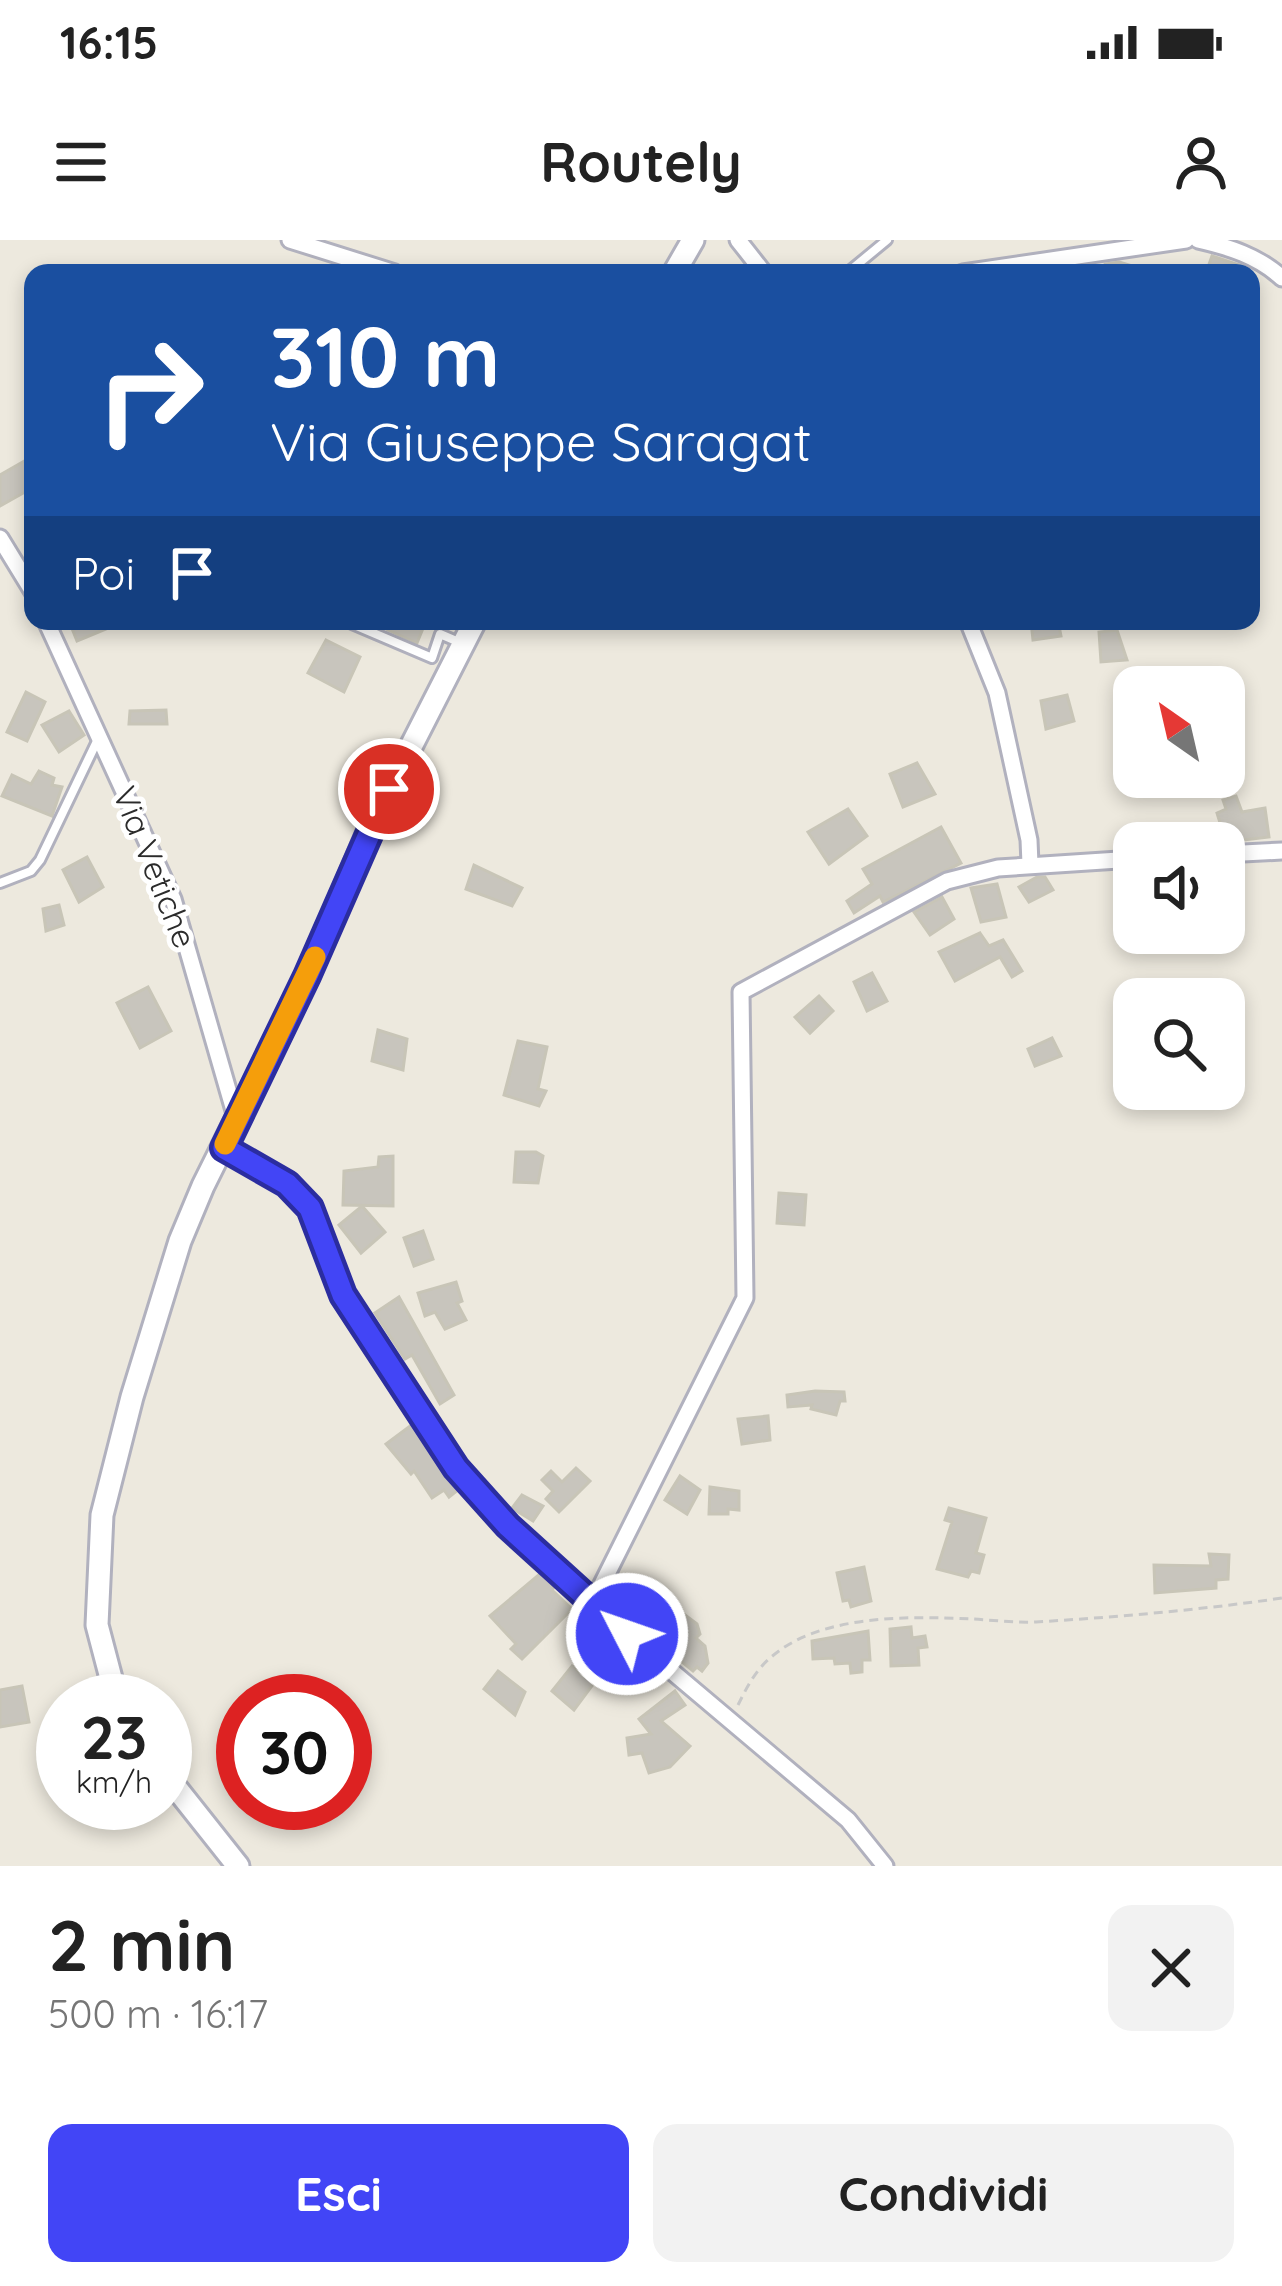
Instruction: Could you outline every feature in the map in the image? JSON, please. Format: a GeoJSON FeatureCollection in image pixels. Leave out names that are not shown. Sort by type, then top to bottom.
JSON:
{"type":"FeatureCollection","features":[{"type":"Feature","properties":{"kind":"street"},"geometry":{"type":"LineString","coordinates":[[290,240],[366,264]]}},
{"type":"Feature","properties":{"kind":"street"},"geometry":{"type":"LineString","coordinates":[[738,240],[757,264]]}},
{"type":"Feature","properties":{"kind":"street"},"geometry":{"type":"LineString","coordinates":[[1024,264],[1186,240]]}},
{"type":"Feature","properties":{"kind":"street"},"geometry":{"type":"LineString","coordinates":[[1198,240],[1245,254],[1282,278]]}},
{"type":"Feature","properties":{"kind":"street"},"geometry":{"type":"LineString","coordinates":[[0,538],[24,577]]}},
{"type":"Feature","properties":{"kind":"street","name":"Via Vetiche"},"geometry":{"type":"LineString","coordinates":[[50,630],[173,898],[237,1122]]}},
{"type":"Feature","properties":{"kind":"street"},"geometry":{"type":"LineString","coordinates":[[110,1674],[97,1625],[102,1516],[180,1240],[307,976],[370,825],[470,630]]}},
{"type":"Feature","properties":{"kind":"street"},"geometry":{"type":"LineString","coordinates":[[972,630],[997,693],[1030,864]]}},
{"type":"Feature","properties":{"kind":"street"},"geometry":{"type":"LineString","coordinates":[[1245,853],[1282,851]]}},
{"type":"Feature","properties":{"kind":"street"},"geometry":{"type":"LineString","coordinates":[[592,1604],[745,1298],[741,992],[947,881],[1030,864],[1113,860]]}},
{"type":"Feature","properties":{"kind":"street"},"geometry":{"type":"LineString","coordinates":[[224,1148],[287,1184],[310,1208],[343,1295],[456,1468],[508,1526],[592,1604],[848,1820],[885,1866]]}},
{"type":"Feature","properties":{"kind":"street"},"geometry":{"type":"LineString","coordinates":[[192,1808],[238,1866]]}},
{"type":"Feature","properties":{"kind":"lane"},"geometry":{"type":"LineString","coordinates":[[858,264],[887,240]]}},
{"type":"Feature","properties":{"kind":"lane"},"geometry":{"type":"LineString","coordinates":[[366,630],[432,658],[440,634],[463,643]]}},
{"type":"Feature","properties":{"kind":"lane"},"geometry":{"type":"LineString","coordinates":[[0,883],[31,871],[40,860],[100,736]]}},
{"type":"Feature","properties":{"kind":"path"},"geometry":{"type":"LineString","coordinates":[[730,1723],[744,1693],[770,1658],[842,1626],[950,1619],[1028,1623],[1282,1598]]}},
{"type":"Feature","properties":{"kind":"building"},"geometry":{"type":"Polygon","coordinates":[[[1212,256],[1236,264],[1209,264],[1212,256]]]}},
{"type":"Feature","properties":{"kind":"building"},"geometry":{"type":"Polygon","coordinates":[[[24,461],[24,493],[0,506],[0,475],[24,461]]]}},
{"type":"Feature","properties":{"kind":"building"},"geometry":{"type":"Polygon","coordinates":[[[73,630],[103,630],[77,641],[73,630]]]}},
{"type":"Feature","properties":{"kind":"building"},"geometry":{"type":"Polygon","coordinates":[[[388,630],[422,630],[417,643],[388,630]]]}},
{"type":"Feature","properties":{"kind":"building"},"geometry":{"type":"Polygon","coordinates":[[[1032,630],[1060,630],[1061,636],[1033,640],[1032,630]]]}},
{"type":"Feature","properties":{"kind":"building"},"geometry":{"type":"Polygon","coordinates":[[[1117,630],[1127,660],[1101,662],[1099,632],[1117,630]]]}},
{"type":"Feature","properties":{"kind":"building"},"geometry":{"type":"Polygon","coordinates":[[[326,640],[360,657],[344,692],[308,673],[326,640]]]}},
{"type":"Feature","properties":{"kind":"building"},"geometry":{"type":"Polygon","coordinates":[[[26,692],[45,702],[27,741],[7,732],[26,692]]]}},
{"type":"Feature","properties":{"kind":"building"},"geometry":{"type":"Polygon","coordinates":[[[1067,695],[1074,721],[1046,729],[1041,701],[1067,695]]]}},
{"type":"Feature","properties":{"kind":"building"},"geometry":{"type":"Polygon","coordinates":[[[166,710],[167,724],[129,724],[130,711],[166,710]]]}},
{"type":"Feature","properties":{"kind":"building"},"geometry":{"type":"Polygon","coordinates":[[[69,711],[84,735],[59,752],[42,725],[69,711]]]}},
{"type":"Feature","properties":{"kind":"building"},"geometry":{"type":"Polygon","coordinates":[[[917,763],[935,794],[903,807],[890,774],[917,763]]]}},
{"type":"Feature","properties":{"kind":"building"},"geometry":{"type":"Polygon","coordinates":[[[39,771],[54,778],[52,785],[62,787],[52,816],[2,796],[12,775],[31,784],[39,771]]]}},
{"type":"Feature","properties":{"kind":"building"},"geometry":{"type":"Polygon","coordinates":[[[1237,798],[1242,812],[1265,808],[1269,837],[1245,840],[1245,822],[1220,822],[1217,813],[1226,809],[1223,800],[1237,798]]]}},
{"type":"Feature","properties":{"kind":"building"},"geometry":{"type":"Polygon","coordinates":[[[848,809],[867,836],[829,864],[808,832],[848,809]]]}},
{"type":"Feature","properties":{"kind":"building"},"geometry":{"type":"Polygon","coordinates":[[[941,827],[961,863],[883,902],[880,896],[854,913],[847,901],[872,884],[863,869],[941,827]]]}},
{"type":"Feature","properties":{"kind":"building"},"geometry":{"type":"Polygon","coordinates":[[[87,857],[103,887],[79,902],[63,870],[87,857]]]}},
{"type":"Feature","properties":{"kind":"building"},"geometry":{"type":"Polygon","coordinates":[[[474,865],[522,888],[512,906],[466,889],[474,865]]]}},
{"type":"Feature","properties":{"kind":"building"},"geometry":{"type":"Polygon","coordinates":[[[1045,877],[1053,890],[1029,902],[1019,887],[1045,877]]]}},
{"type":"Feature","properties":{"kind":"building"},"geometry":{"type":"Polygon","coordinates":[[[997,884],[1006,917],[981,922],[971,888],[997,884]]]}},
{"type":"Feature","properties":{"kind":"building"},"geometry":{"type":"Polygon","coordinates":[[[942,897],[954,919],[930,935],[914,912],[942,897]]]}},
{"type":"Feature","properties":{"kind":"building"},"geometry":{"type":"Polygon","coordinates":[[[59,905],[64,925],[46,931],[43,909],[59,905]]]}},
{"type":"Feature","properties":{"kind":"building"},"geometry":{"type":"Polygon","coordinates":[[[980,933],[989,946],[1003,940],[1022,971],[1012,977],[1000,957],[955,981],[939,952],[980,933]]]}},
{"type":"Feature","properties":{"kind":"building"},"geometry":{"type":"Polygon","coordinates":[[[872,973],[887,1001],[867,1011],[854,982],[872,973]]]}},
{"type":"Feature","properties":{"kind":"building"},"geometry":{"type":"Polygon","coordinates":[[[148,987],[171,1031],[140,1048],[117,1003],[148,987]]]}},
{"type":"Feature","properties":{"kind":"building"},"geometry":{"type":"Polygon","coordinates":[[[819,996],[833,1011],[810,1033],[795,1017],[819,996]]]}},
{"type":"Feature","properties":{"kind":"building"},"geometry":{"type":"Polygon","coordinates":[[[378,1030],[407,1039],[403,1070],[372,1061],[378,1030]]]}},
{"type":"Feature","properties":{"kind":"building"},"geometry":{"type":"Polygon","coordinates":[[[1052,1038],[1061,1056],[1035,1066],[1028,1049],[1052,1038]]]}},
{"type":"Feature","properties":{"kind":"building"},"geometry":{"type":"Polygon","coordinates":[[[518,1041],[547,1047],[538,1089],[546,1091],[539,1106],[504,1095],[518,1041]]]}},
{"type":"Feature","properties":{"kind":"building"},"geometry":{"type":"Polygon","coordinates":[[[516,1152],[543,1156],[538,1183],[514,1182],[516,1152]]]}},
{"type":"Feature","properties":{"kind":"building"},"geometry":{"type":"Polygon","coordinates":[[[393,1156],[393,1206],[343,1205],[344,1171],[378,1167],[379,1157],[393,1156]]]}},
{"type":"Feature","properties":{"kind":"building"},"geometry":{"type":"Polygon","coordinates":[[[779,1193],[806,1195],[804,1225],[777,1223],[779,1193]]]}},
{"type":"Feature","properties":{"kind":"building"},"geometry":{"type":"Polygon","coordinates":[[[362,1206],[385,1232],[361,1253],[339,1225],[362,1206]]]}},
{"type":"Feature","properties":{"kind":"building"},"geometry":{"type":"Polygon","coordinates":[[[423,1231],[433,1259],[414,1266],[404,1238],[423,1231]]]}},
{"type":"Feature","properties":{"kind":"building"},"geometry":{"type":"Polygon","coordinates":[[[456,1282],[462,1301],[457,1303],[466,1320],[445,1329],[435,1312],[425,1316],[418,1293],[456,1282]]]}},
{"type":"Feature","properties":{"kind":"building"},"geometry":{"type":"Polygon","coordinates":[[[399,1297],[454,1395],[440,1404],[412,1355],[405,1359],[375,1313],[399,1297]]]}},
{"type":"Feature","properties":{"kind":"building"},"geometry":{"type":"Polygon","coordinates":[[[844,1392],[845,1401],[840,1401],[836,1415],[811,1409],[812,1405],[788,1407],[787,1395],[844,1392]]]}},
{"type":"Feature","properties":{"kind":"building"},"geometry":{"type":"Polygon","coordinates":[[[768,1416],[770,1440],[742,1444],[738,1419],[768,1416]]]}},
{"type":"Feature","properties":{"kind":"building"},"geometry":{"type":"Polygon","coordinates":[[[413,1424],[458,1490],[449,1497],[444,1490],[432,1498],[414,1471],[411,1474],[386,1444],[413,1424]]]}},
{"type":"Feature","properties":{"kind":"building"},"geometry":{"type":"Polygon","coordinates":[[[576,1468],[590,1481],[559,1512],[546,1499],[553,1491],[542,1480],[551,1471],[562,1482],[576,1468]]]}},
{"type":"Feature","properties":{"kind":"building"},"geometry":{"type":"Polygon","coordinates":[[[680,1476],[700,1490],[687,1514],[665,1500],[680,1476]]]}},
{"type":"Feature","properties":{"kind":"building"},"geometry":{"type":"Polygon","coordinates":[[[710,1487],[739,1491],[739,1510],[709,1514],[710,1487]]]}},
{"type":"Feature","properties":{"kind":"building"},"geometry":{"type":"Polygon","coordinates":[[[522,1495],[543,1506],[533,1521],[512,1508],[522,1495]]]}},
{"type":"Feature","properties":{"kind":"building"},"geometry":{"type":"Polygon","coordinates":[[[949,1508],[986,1518],[976,1553],[984,1555],[979,1573],[971,1571],[968,1577],[937,1569],[952,1522],[945,1520],[949,1508]]]}},
{"type":"Feature","properties":{"kind":"building"},"geometry":{"type":"Polygon","coordinates":[[[1209,1554],[1229,1555],[1228,1579],[1216,1580],[1216,1588],[1155,1593],[1154,1565],[1211,1566],[1209,1554]]]}},
{"type":"Feature","properties":{"kind":"building"},"geometry":{"type":"Polygon","coordinates":[[[864,1567],[871,1601],[851,1607],[849,1600],[843,1601],[837,1573],[864,1567]]]}},
{"type":"Feature","properties":{"kind":"building"},"geometry":{"type":"Polygon","coordinates":[[[541,1573],[572,1609],[522,1659],[511,1649],[516,1644],[490,1616],[541,1573]]]}},
{"type":"Feature","properties":{"kind":"building"},"geometry":{"type":"Polygon","coordinates":[[[673,1606],[697,1624],[700,1634],[696,1638],[705,1646],[708,1663],[702,1671],[697,1667],[693,1671],[675,1656],[685,1645],[660,1623],[673,1606]]]}},
{"type":"Feature","properties":{"kind":"building"},"geometry":{"type":"Polygon","coordinates":[[[911,1627],[912,1638],[925,1636],[927,1647],[918,1648],[919,1665],[891,1666],[890,1629],[911,1627]]]}},
{"type":"Feature","properties":{"kind":"building"},"geometry":{"type":"Polygon","coordinates":[[[868,1631],[870,1660],[862,1660],[862,1672],[851,1673],[850,1663],[835,1664],[834,1658],[813,1659],[812,1641],[868,1631]]]}},
{"type":"Feature","properties":{"kind":"building"},"geometry":{"type":"Polygon","coordinates":[[[572,1666],[594,1683],[574,1710],[552,1691],[572,1666]]]}},
{"type":"Feature","properties":{"kind":"building"},"geometry":{"type":"Polygon","coordinates":[[[498,1671],[525,1692],[515,1715],[484,1689],[498,1671]]]}},
{"type":"Feature","properties":{"kind":"building"},"geometry":{"type":"Polygon","coordinates":[[[22,1686],[29,1722],[0,1727],[0,1690],[22,1686]]]}},
{"type":"Feature","properties":{"kind":"building"},"geometry":{"type":"Polygon","coordinates":[[[675,1691],[685,1705],[661,1721],[690,1746],[670,1767],[649,1773],[642,1753],[629,1755],[627,1738],[651,1734],[639,1719],[675,1691]]]}},
{"type":"Feature","properties":{"kind":"slow traffic"},"geometry":{"type":"LineString","coordinates":[[225,1144],[315,957]]}},
{"type":"Feature","properties":{"kind":"route"},"geometry":{"type":"LineString","coordinates":[[389,789],[224,1148],[287,1184],[310,1208],[343,1295],[456,1468],[508,1526],[627,1634]]}}]}
